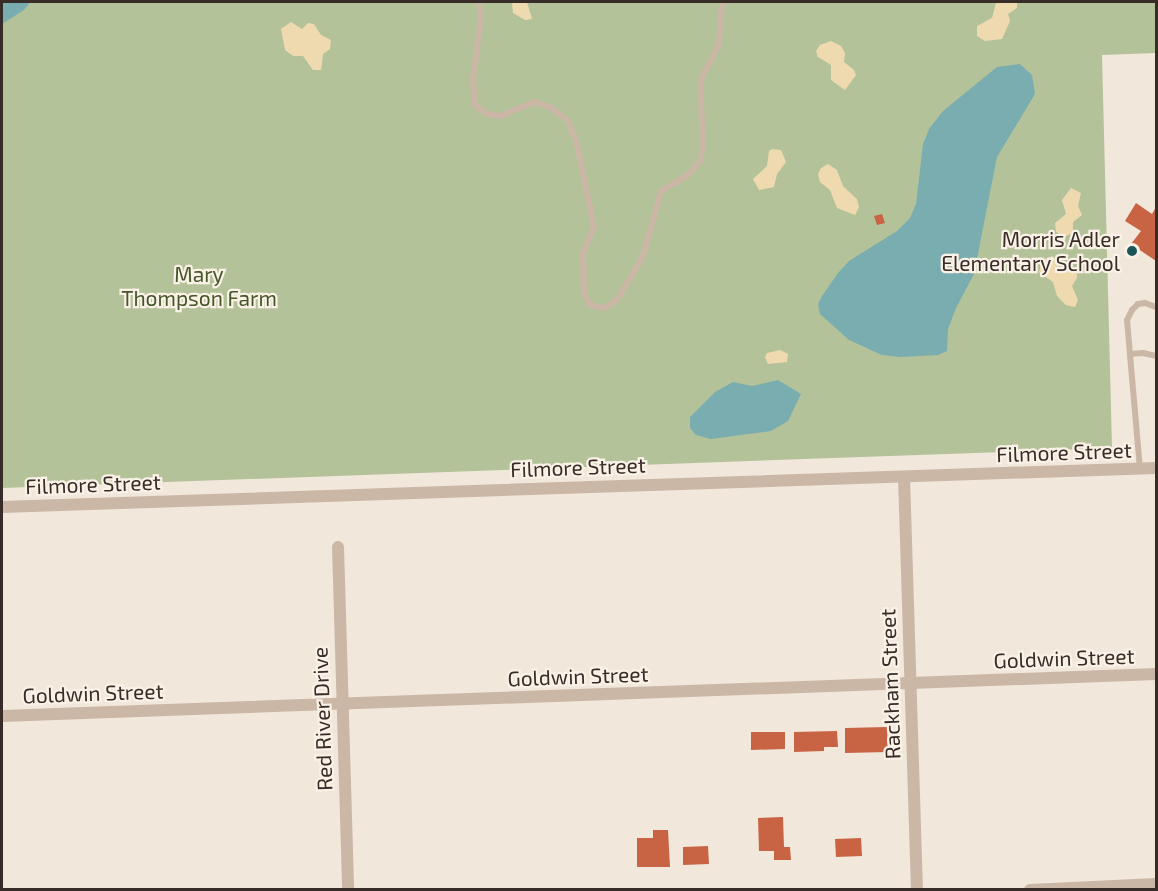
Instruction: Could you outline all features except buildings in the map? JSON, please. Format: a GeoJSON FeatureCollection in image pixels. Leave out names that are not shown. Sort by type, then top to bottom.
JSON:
{"type":"FeatureCollection","features":[{"type":"Feature","properties":{"kind":"street","name":"Filmore Street"},"geometry":{"type":"LineString","coordinates":[[2,507],[1156,468]]}},
{"type":"Feature","properties":{"kind":"street","name":"Rackham Street"},"geometry":{"type":"LineString","coordinates":[[904,477],[917,890]]}},
{"type":"Feature","properties":{"kind":"street","name":"Red River Drive"},"geometry":{"type":"LineString","coordinates":[[338,547],[340,704],[348,890]]}},
{"type":"Feature","properties":{"kind":"street","name":"Goldwin Street"},"geometry":{"type":"LineString","coordinates":[[2,716],[1156,674]]}},
{"type":"Feature","properties":{"kind":"street"},"geometry":{"type":"LineString","coordinates":[[1030,890],[1156,884]]}},
{"type":"Feature","properties":{"kind":"lane"},"geometry":{"type":"LineString","coordinates":[[479,2],[481,19],[473,78],[476,105],[488,114],[501,116],[534,102],[552,108],[567,120],[576,140],[594,227],[583,253],[584,294],[590,305],[604,308],[617,300],[644,256],[661,191],[687,176],[700,161],[703,145],[700,81],[719,44],[722,2]]}},
{"type":"Feature","properties":{"kind":"lane"},"geometry":{"type":"LineString","coordinates":[[1140,468],[1127,320],[1138,304],[1156,307]]}},
{"type":"Feature","properties":{"kind":"lane"},"geometry":{"type":"LineString","coordinates":[[1130,354],[1143,353],[1156,356]]}},
{"type":"Feature","properties":{"kind":"green space","name":"Mary Thompson Farm"},"geometry":{"type":"Polygon","coordinates":[[[2,2],[1156,2],[1156,53],[1102,55],[1112,448],[2,488],[2,2]]]}},
{"type":"Feature","properties":{"kind":"sand"},"geometry":{"type":"Polygon","coordinates":[[[512,2],[527,2],[532,19],[525,20],[513,13],[512,2]]]}},
{"type":"Feature","properties":{"kind":"sand"},"geometry":{"type":"Polygon","coordinates":[[[1017,2],[1017,8],[1008,14],[1010,21],[1002,39],[985,41],[977,36],[977,26],[992,18],[996,3],[1017,2]]]}},
{"type":"Feature","properties":{"kind":"sand"},"geometry":{"type":"Polygon","coordinates":[[[291,22],[302,29],[308,23],[314,24],[321,35],[331,40],[330,49],[323,54],[321,70],[313,70],[303,56],[293,56],[285,50],[281,29],[291,22]]]}},
{"type":"Feature","properties":{"kind":"sand"},"geometry":{"type":"Polygon","coordinates":[[[831,41],[841,46],[845,53],[844,62],[854,70],[856,75],[845,90],[831,80],[831,65],[818,57],[816,51],[820,45],[831,41]]]}},
{"type":"Feature","properties":{"kind":"sand"},"geometry":{"type":"Polygon","coordinates":[[[781,150],[786,162],[777,174],[774,187],[759,190],[753,179],[767,166],[769,151],[781,150]]]}},
{"type":"Feature","properties":{"kind":"sand"},"geometry":{"type":"Polygon","coordinates":[[[828,164],[837,170],[843,186],[857,199],[859,207],[855,215],[837,208],[830,190],[820,182],[818,174],[821,168],[828,164]]]}},
{"type":"Feature","properties":{"kind":"sand"},"geometry":{"type":"Polygon","coordinates":[[[1071,188],[1081,193],[1078,206],[1082,215],[1073,222],[1073,233],[1064,237],[1056,232],[1055,223],[1066,214],[1062,200],[1071,188]]]}},
{"type":"Feature","properties":{"kind":"sand"},"geometry":{"type":"Polygon","coordinates":[[[1053,256],[1059,267],[1070,267],[1077,272],[1077,278],[1072,286],[1078,300],[1075,307],[1066,305],[1057,296],[1053,282],[1039,272],[1042,260],[1053,256]]]}},
{"type":"Feature","properties":{"kind":"sand"},"geometry":{"type":"Polygon","coordinates":[[[780,350],[788,354],[787,362],[768,364],[765,357],[767,353],[780,350]]]}},
{"type":"Feature","properties":{"kind":"water"},"geometry":{"type":"Polygon","coordinates":[[[2,2],[29,2],[29,4],[24,10],[2,24],[2,2]]]}},
{"type":"Feature","properties":{"kind":"water"},"geometry":{"type":"Polygon","coordinates":[[[1020,64],[1032,75],[1035,94],[997,157],[974,274],[948,329],[947,351],[938,355],[900,357],[882,355],[849,340],[820,314],[818,304],[822,296],[849,261],[897,231],[910,218],[916,204],[923,144],[929,129],[943,111],[997,67],[1020,64]]]}},
{"type":"Feature","properties":{"kind":"water"},"geometry":{"type":"Polygon","coordinates":[[[778,380],[801,394],[788,421],[771,431],[711,439],[696,435],[690,428],[690,417],[715,392],[733,382],[752,386],[778,380]]]}},
{"type":"Feature","properties":{"kind":"place","name":"Morris Adler Elementary School"},"geometry":{"type":"Point","coordinates":[1132,251]}}]}
